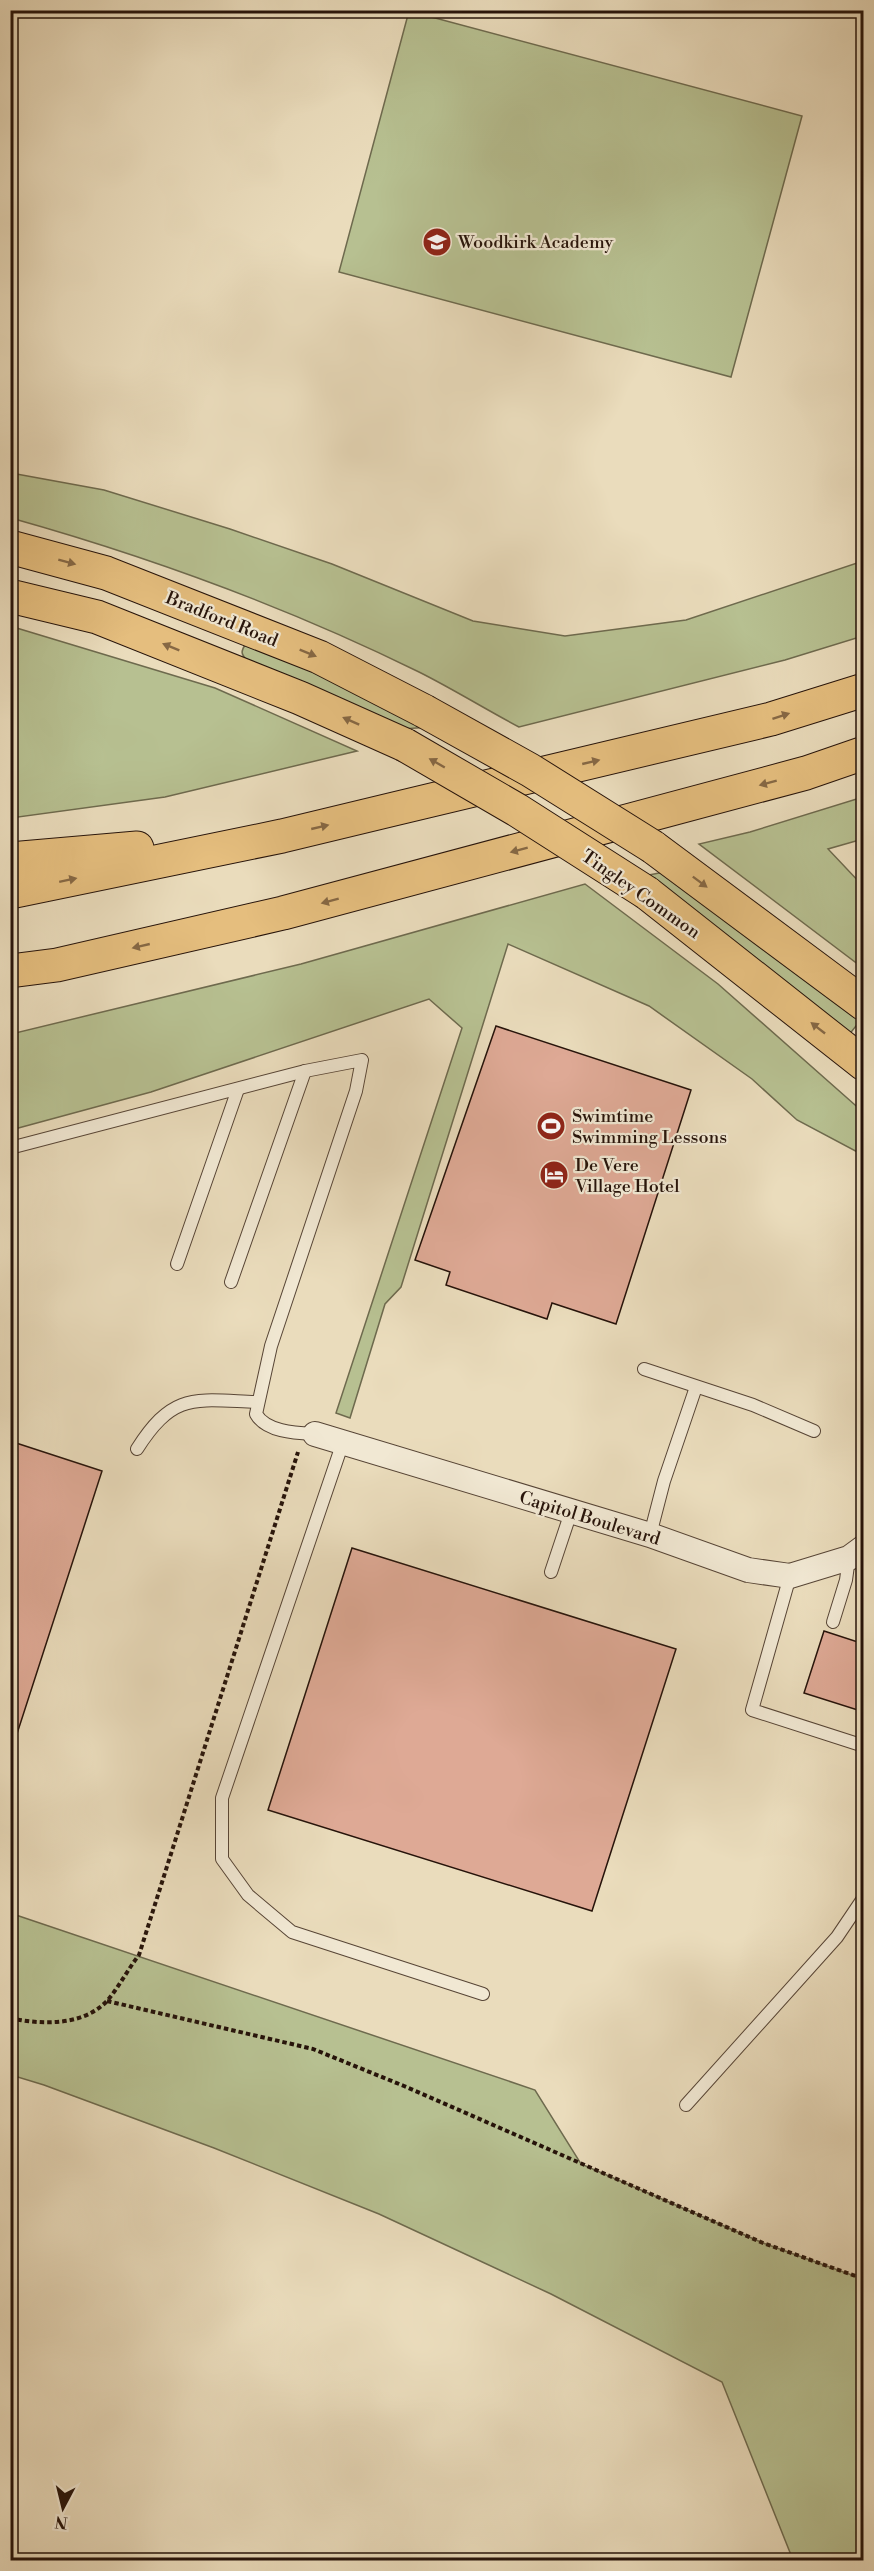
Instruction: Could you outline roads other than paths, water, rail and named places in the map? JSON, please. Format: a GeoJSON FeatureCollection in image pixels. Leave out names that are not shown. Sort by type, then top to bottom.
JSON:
{"type":"FeatureCollection","features":[{"type":"Feature","properties":{"kind":"main road","name":"Bradford Road"},"geometry":{"type":"LineString","coordinates":[[10,547],[106,573],[319,657],[424,711],[530,770],[653,847],[864,1004]]}},
{"type":"Feature","properties":{"kind":"main road","name":"Tingley Common"},"geometry":{"type":"LineString","coordinates":[[10,596],[97,617],[300,698],[405,745],[517,810],[647,893],[864,1064]]}},
{"type":"Feature","properties":{"kind":"main road"},"geometry":{"type":"LineString","coordinates":[[10,892],[282,836],[771,719],[864,690]]}},
{"type":"Feature","properties":{"kind":"main road"},"geometry":{"type":"LineString","coordinates":[[10,971],[57,965],[283,914],[806,773],[864,753]]}},
{"type":"Feature","properties":{"kind":"main road"},"geometry":{"type":"LineString","coordinates":[[10,859],[282,836]]}},
{"type":"Feature","properties":{"kind":"main road"},"geometry":{"type":"LineString","coordinates":[[10,983],[57,965]]}},
{"type":"Feature","properties":{"kind":"street","name":"Capitol Boulevard"},"geometry":{"type":"LineString","coordinates":[[315,1434],[650,1535],[748,1569],[790,1576],[856,1553]]}},
{"type":"Feature","properties":{"kind":"lane"},"geometry":{"type":"LineString","coordinates":[[10,1148],[304,1071],[362,1060],[356,1091],[271,1346],[256,1414],[264,1425],[298,1433],[315,1434]]}},
{"type":"Feature","properties":{"kind":"lane"},"geometry":{"type":"LineString","coordinates":[[231,1282],[304,1071]]}},
{"type":"Feature","properties":{"kind":"lane"},"geometry":{"type":"LineString","coordinates":[[177,1264],[238,1089]]}},
{"type":"Feature","properties":{"kind":"lane"},"geometry":{"type":"LineString","coordinates":[[644,1369],[753,1405],[814,1431]]}},
{"type":"Feature","properties":{"kind":"lane"},"geometry":{"type":"LineString","coordinates":[[650,1535],[664,1482],[696,1387]]}},
{"type":"Feature","properties":{"kind":"lane"},"geometry":{"type":"LineString","coordinates":[[137,1449],[152,1425],[179,1405],[197,1400],[258,1402]]}},
{"type":"Feature","properties":{"kind":"lane"},"geometry":{"type":"LineString","coordinates":[[343,1442],[222,1798],[222,1859],[248,1895],[292,1932],[483,1994]]}},
{"type":"Feature","properties":{"kind":"lane"},"geometry":{"type":"LineString","coordinates":[[551,1572],[571,1512]]}},
{"type":"Feature","properties":{"kind":"lane"},"geometry":{"type":"LineString","coordinates":[[833,1622],[856,1553]]}},
{"type":"Feature","properties":{"kind":"lane"},"geometry":{"type":"LineString","coordinates":[[790,1576],[752,1710],[864,1746]]}},
{"type":"Feature","properties":{"kind":"lane"},"geometry":{"type":"LineString","coordinates":[[687,2105],[837,1937],[864,1897]]}},
{"type":"Feature","properties":{"kind":"place","name":"Woodkirk Academy"},"geometry":{"type":"Point","coordinates":[437,242]}},
{"type":"Feature","properties":{"kind":"place","name":"Swimtime Swimming Lessons"},"geometry":{"type":"Point","coordinates":[551,1126]}},
{"type":"Feature","properties":{"kind":"place","name":"De Vere Village Hotel"},"geometry":{"type":"Point","coordinates":[554,1175]}}]}
